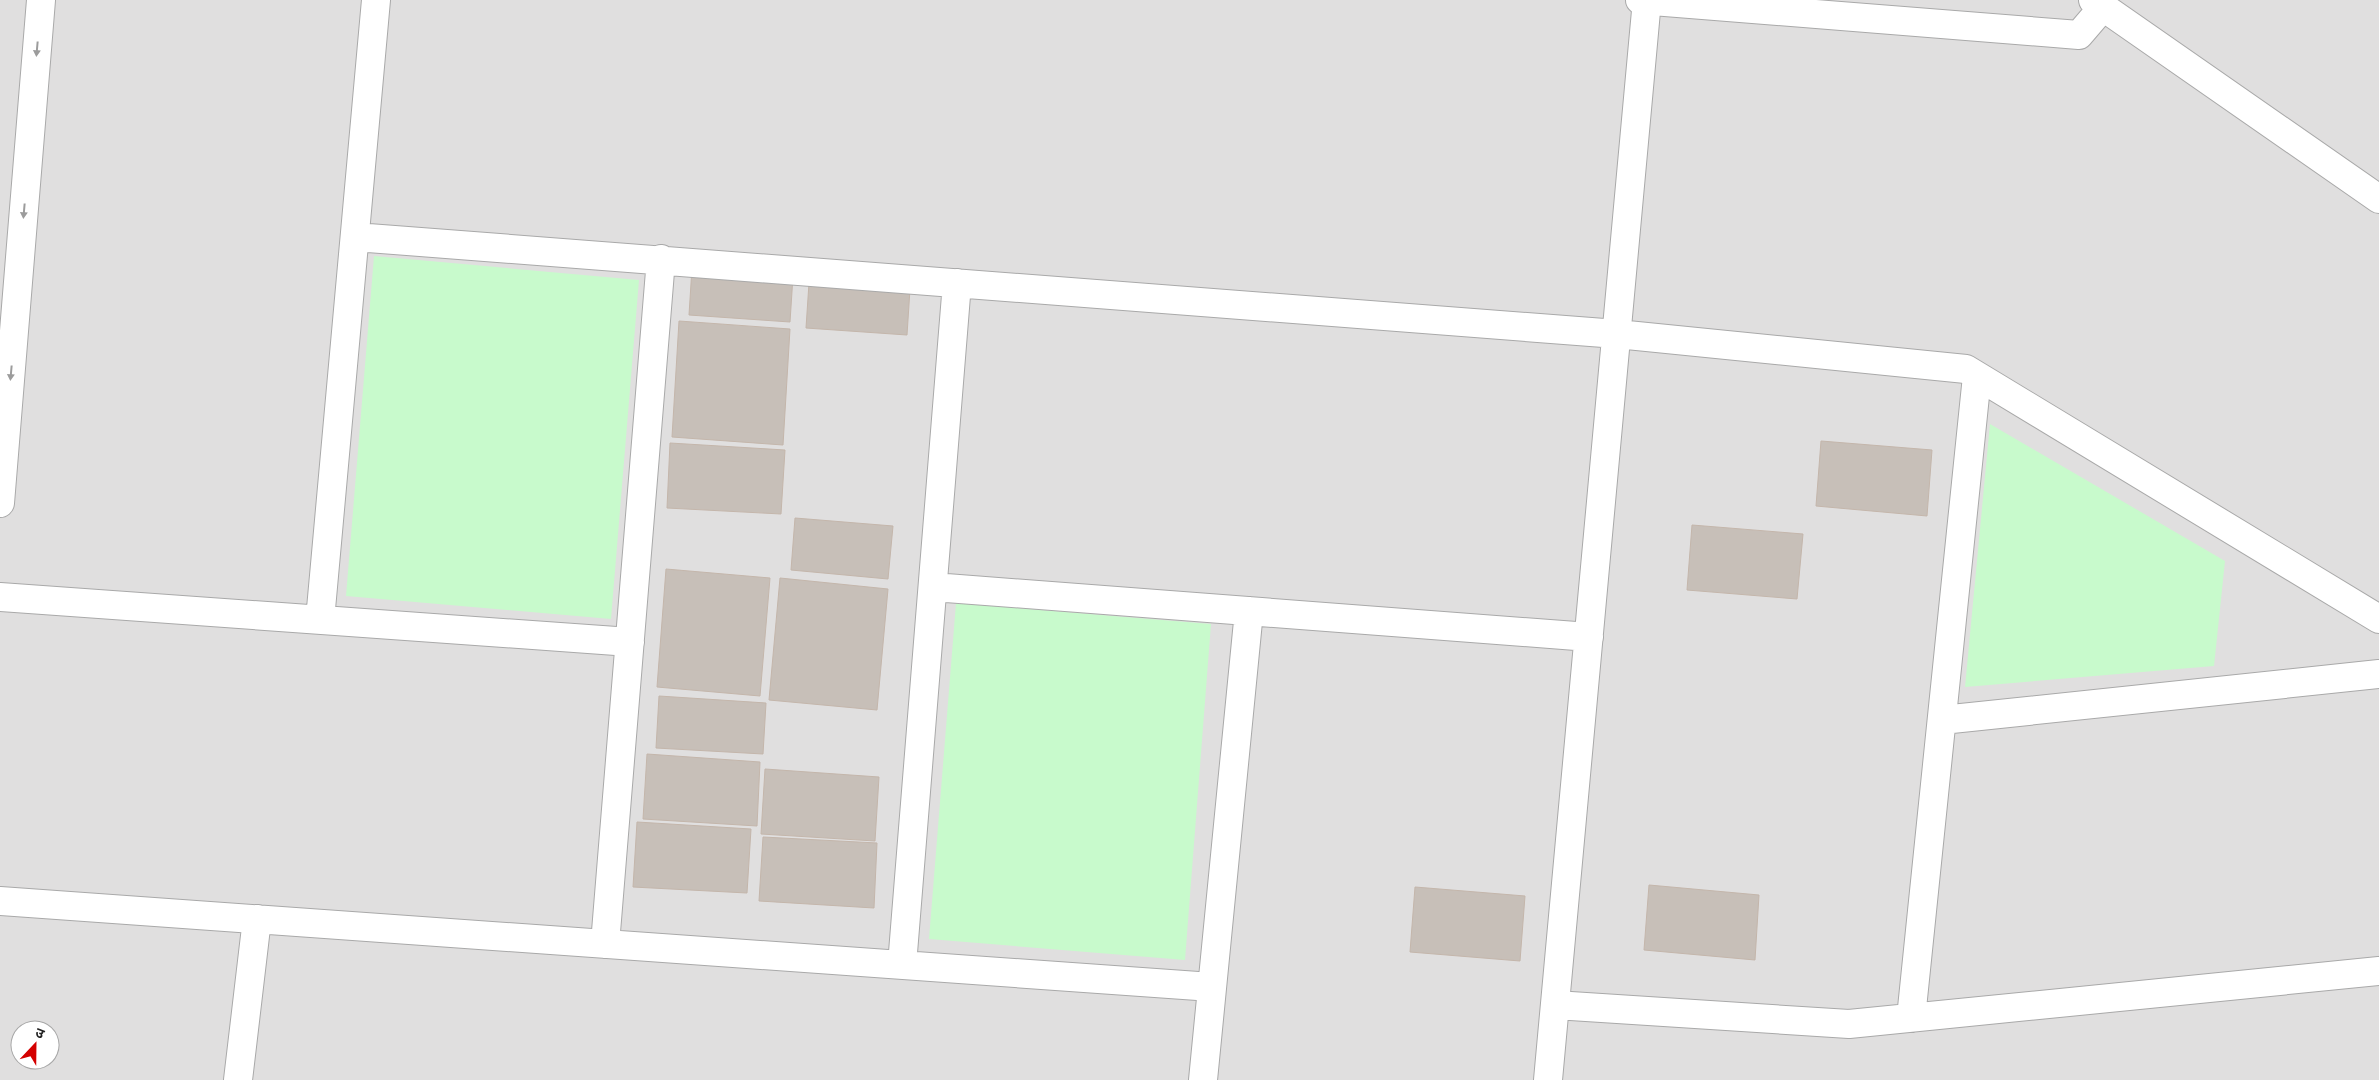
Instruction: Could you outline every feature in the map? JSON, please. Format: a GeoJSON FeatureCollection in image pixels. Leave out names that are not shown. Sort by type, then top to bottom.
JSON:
{"type":"FeatureCollection","features":[{"type":"Feature","properties":{"kind":"street"},"geometry":{"type":"LineString","coordinates":[[0,503],[41,0]]}},
{"type":"Feature","properties":{"kind":"street"},"geometry":{"type":"LineString","coordinates":[[320,620],[376,0]]}},
{"type":"Feature","properties":{"kind":"street"},"geometry":{"type":"LineString","coordinates":[[1640,0],[2079,35],[2098,3],[2379,199]]}},
{"type":"Feature","properties":{"kind":"street"},"geometry":{"type":"LineString","coordinates":[[1548,1080],[1647,0]]}},
{"type":"Feature","properties":{"kind":"street"},"geometry":{"type":"LineString","coordinates":[[355,237],[661,259],[796,272],[957,282],[1617,334],[1966,369],[2379,619]]}},
{"type":"Feature","properties":{"kind":"street"},"geometry":{"type":"LineString","coordinates":[[606,944],[661,259]]}},
{"type":"Feature","properties":{"kind":"street"},"geometry":{"type":"LineString","coordinates":[[902,965],[957,282]]}},
{"type":"Feature","properties":{"kind":"street"},"geometry":{"type":"LineString","coordinates":[[1912,1018],[1977,376]]}},
{"type":"Feature","properties":{"kind":"street"},"geometry":{"type":"LineString","coordinates":[[933,587],[1589,637]]}},
{"type":"Feature","properties":{"kind":"street"},"geometry":{"type":"LineString","coordinates":[[0,597],[630,642]]}},
{"type":"Feature","properties":{"kind":"street"},"geometry":{"type":"LineString","coordinates":[[1203,1080],[1249,611]]}},
{"type":"Feature","properties":{"kind":"street"},"geometry":{"type":"LineString","coordinates":[[1942,720],[2379,674]]}},
{"type":"Feature","properties":{"kind":"street"},"geometry":{"type":"LineString","coordinates":[[0,901],[1212,987]]}},
{"type":"Feature","properties":{"kind":"street"},"geometry":{"type":"LineString","coordinates":[[238,1080],[257,919]]}},
{"type":"Feature","properties":{"kind":"street"},"geometry":{"type":"LineString","coordinates":[[1555,1005],[1849,1024],[2379,971]]}},
{"type":"Feature","properties":{"kind":"shaded area"},"geometry":{"type":"Polygon","coordinates":[[[0,0],[2379,0],[2379,1080],[0,1080],[0,0]]]}},
{"type":"Feature","properties":{"kind":"green space"},"geometry":{"type":"Polygon","coordinates":[[[374,256],[639,280],[611,619],[346,596],[374,256]]]}},
{"type":"Feature","properties":{"kind":"green space"},"geometry":{"type":"Polygon","coordinates":[[[1990,424],[2225,561],[2214,666],[1965,687],[1990,424]]]}},
{"type":"Feature","properties":{"kind":"green space"},"geometry":{"type":"Polygon","coordinates":[[[956,603],[1211,624],[1185,960],[929,939],[956,603]]]}},
{"type":"Feature","properties":{"kind":"building"},"geometry":{"type":"Polygon","coordinates":[[[692,268],[793,276],[790,322],[689,315],[692,268]]]}},
{"type":"Feature","properties":{"kind":"building"},"geometry":{"type":"Polygon","coordinates":[[[809,283],[910,289],[907,335],[806,328],[809,283]]]}},
{"type":"Feature","properties":{"kind":"building"},"geometry":{"type":"Polygon","coordinates":[[[679,321],[790,329],[783,445],[672,437],[679,321]]]}},
{"type":"Feature","properties":{"kind":"building"},"geometry":{"type":"Polygon","coordinates":[[[1821,441],[1932,450],[1927,516],[1816,506],[1821,441]]]}},
{"type":"Feature","properties":{"kind":"building"},"geometry":{"type":"Polygon","coordinates":[[[670,443],[785,450],[781,514],[667,508],[670,443]]]}},
{"type":"Feature","properties":{"kind":"building"},"geometry":{"type":"Polygon","coordinates":[[[795,518],[893,526],[888,579],[791,570],[795,518]]]}},
{"type":"Feature","properties":{"kind":"building"},"geometry":{"type":"Polygon","coordinates":[[[1692,525],[1803,534],[1797,599],[1687,590],[1692,525]]]}},
{"type":"Feature","properties":{"kind":"building"},"geometry":{"type":"Polygon","coordinates":[[[666,569],[770,578],[760,696],[657,687],[666,569]]]}},
{"type":"Feature","properties":{"kind":"building"},"geometry":{"type":"Polygon","coordinates":[[[780,578],[888,589],[877,710],[769,700],[780,578]]]}},
{"type":"Feature","properties":{"kind":"building"},"geometry":{"type":"Polygon","coordinates":[[[659,696],[766,703],[763,754],[656,748],[659,696]]]}},
{"type":"Feature","properties":{"kind":"building"},"geometry":{"type":"Polygon","coordinates":[[[647,754],[760,762],[757,826],[643,819],[647,754]]]}},
{"type":"Feature","properties":{"kind":"building"},"geometry":{"type":"Polygon","coordinates":[[[765,769],[879,777],[875,841],[761,834],[765,769]]]}},
{"type":"Feature","properties":{"kind":"building"},"geometry":{"type":"Polygon","coordinates":[[[637,822],[751,829],[747,893],[633,887],[637,822]]]}},
{"type":"Feature","properties":{"kind":"building"},"geometry":{"type":"Polygon","coordinates":[[[763,837],[877,843],[874,908],[759,901],[763,837]]]}},
{"type":"Feature","properties":{"kind":"building"},"geometry":{"type":"Polygon","coordinates":[[[1649,885],[1759,895],[1755,960],[1644,950],[1649,885]]]}},
{"type":"Feature","properties":{"kind":"building"},"geometry":{"type":"Polygon","coordinates":[[[1415,887],[1525,896],[1520,961],[1410,952],[1415,887]]]}}]}
